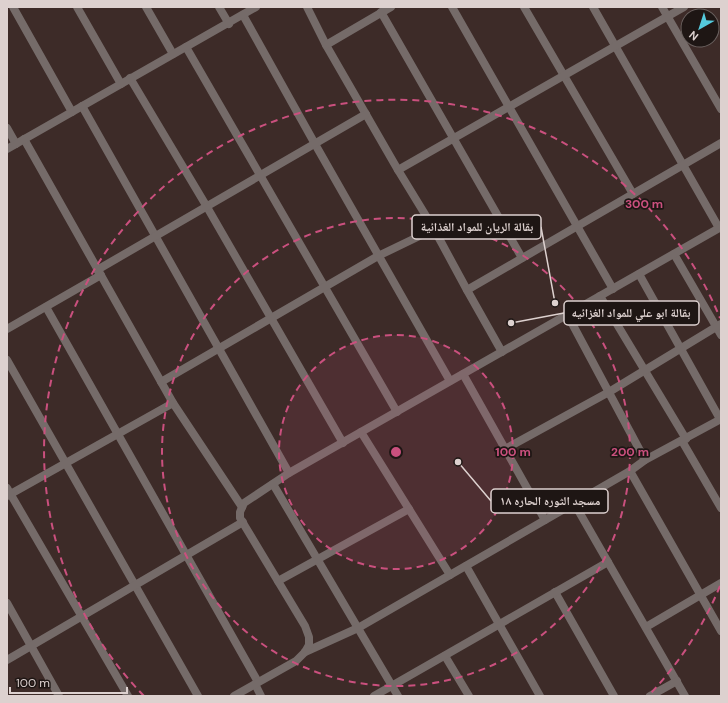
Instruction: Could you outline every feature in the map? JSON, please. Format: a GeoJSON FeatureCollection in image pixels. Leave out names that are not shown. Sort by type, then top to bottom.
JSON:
{"type":"FeatureCollection","features":[{"type":"Feature","properties":{"kind":"street"},"geometry":{"type":"LineString","coordinates":[[13,7],[72,112]]}},
{"type":"Feature","properties":{"kind":"street"},"geometry":{"type":"LineString","coordinates":[[77,7],[121,84]]}},
{"type":"Feature","properties":{"kind":"street"},"geometry":{"type":"LineString","coordinates":[[146,7],[173,54]]}},
{"type":"Feature","properties":{"kind":"street"},"geometry":{"type":"LineString","coordinates":[[219,7],[228,24]]}},
{"type":"Feature","properties":{"kind":"street"},"geometry":{"type":"LineString","coordinates":[[7,150],[256,7]]}},
{"type":"Feature","properties":{"kind":"street"},"geometry":{"type":"LineString","coordinates":[[307,7],[326,45],[434,229],[502,352]]}},
{"type":"Feature","properties":{"kind":"street"},"geometry":{"type":"LineString","coordinates":[[326,45],[391,7]]}},
{"type":"Feature","properties":{"kind":"street"},"geometry":{"type":"LineString","coordinates":[[452,7],[613,289]]}},
{"type":"Feature","properties":{"kind":"street"},"geometry":{"type":"LineString","coordinates":[[524,7],[633,194]]}},
{"type":"Feature","properties":{"kind":"street"},"geometry":{"type":"LineString","coordinates":[[234,696],[296,661],[305,652],[309,645],[309,636],[305,626],[240,518],[242,507],[248,501],[272,484],[361,432],[720,227],[683,166],[593,7]]}},
{"type":"Feature","properties":{"kind":"street"},"geometry":{"type":"LineString","coordinates":[[662,7],[721,109]]}},
{"type":"Feature","properties":{"kind":"street"},"geometry":{"type":"LineString","coordinates":[[398,170],[684,7]]}},
{"type":"Feature","properties":{"kind":"street"},"geometry":{"type":"LineString","coordinates":[[382,12],[522,258]]}},
{"type":"Feature","properties":{"kind":"street"},"geometry":{"type":"LineString","coordinates":[[244,15],[378,256],[450,381]]}},
{"type":"Feature","properties":{"kind":"street"},"geometry":{"type":"LineString","coordinates":[[186,47],[259,176],[397,412]]}},
{"type":"Feature","properties":{"kind":"street"},"geometry":{"type":"LineString","coordinates":[[130,78],[207,207],[343,443]]}},
{"type":"Feature","properties":{"kind":"street"},"geometry":{"type":"LineString","coordinates":[[82,106],[289,474]]}},
{"type":"Feature","properties":{"kind":"street"},"geometry":{"type":"LineString","coordinates":[[7,329],[46,307],[155,236],[366,114]]}},
{"type":"Feature","properties":{"kind":"street"},"geometry":{"type":"LineString","coordinates":[[7,128],[16,144]]}},
{"type":"Feature","properties":{"kind":"street"},"geometry":{"type":"LineString","coordinates":[[24,139],[173,403],[242,507]]}},
{"type":"Feature","properties":{"kind":"street"},"geometry":{"type":"LineString","coordinates":[[467,290],[721,144]]}},
{"type":"Feature","properties":{"kind":"street"},"geometry":{"type":"LineString","coordinates":[[161,382],[378,256],[434,229]]}},
{"type":"Feature","properties":{"kind":"street"},"geometry":{"type":"LineString","coordinates":[[674,254],[719,326],[721,335]]}},
{"type":"Feature","properties":{"kind":"street"},"geometry":{"type":"LineString","coordinates":[[305,652],[358,628],[630,471],[645,460],[720,419],[638,274]]}},
{"type":"Feature","properties":{"kind":"street"},"geometry":{"type":"LineString","coordinates":[[600,296],[684,440],[721,508]]}},
{"type":"Feature","properties":{"kind":"street"},"geometry":{"type":"LineString","coordinates":[[46,307],[186,555],[262,696]]}},
{"type":"Feature","properties":{"kind":"street"},"geometry":{"type":"LineString","coordinates":[[567,314],[645,460]]}},
{"type":"Feature","properties":{"kind":"street"},"geometry":{"type":"LineString","coordinates":[[505,449],[609,392],[680,348],[719,326]]}},
{"type":"Feature","properties":{"kind":"street"},"geometry":{"type":"LineString","coordinates":[[7,360],[198,696]]}},
{"type":"Feature","properties":{"kind":"street"},"geometry":{"type":"LineString","coordinates":[[463,374],[545,520]]}},
{"type":"Feature","properties":{"kind":"street"},"geometry":{"type":"LineString","coordinates":[[128,696],[8,492],[65,463],[173,403]]}},
{"type":"Feature","properties":{"kind":"street"},"geometry":{"type":"LineString","coordinates":[[361,432],[450,575]]}},
{"type":"Feature","properties":{"kind":"street"},"geometry":{"type":"LineString","coordinates":[[630,471],[721,631]]}},
{"type":"Feature","properties":{"kind":"street"},"geometry":{"type":"LineString","coordinates":[[272,484],[398,696]]}},
{"type":"Feature","properties":{"kind":"street"},"geometry":{"type":"LineString","coordinates":[[574,503],[685,696]]}},
{"type":"Feature","properties":{"kind":"street"},"geometry":{"type":"LineString","coordinates":[[278,581],[409,509]]}},
{"type":"Feature","properties":{"kind":"street"},"geometry":{"type":"LineString","coordinates":[[7,660],[243,522]]}},
{"type":"Feature","properties":{"kind":"street"},"geometry":{"type":"LineString","coordinates":[[374,696],[608,562]]}},
{"type":"Feature","properties":{"kind":"street"},"geometry":{"type":"LineString","coordinates":[[466,566],[540,696]]}},
{"type":"Feature","properties":{"kind":"street"},"geometry":{"type":"LineString","coordinates":[[646,627],[721,583]]}},
{"type":"Feature","properties":{"kind":"street"},"geometry":{"type":"LineString","coordinates":[[555,592],[614,696]]}},
{"type":"Feature","properties":{"kind":"street"},"geometry":{"type":"LineString","coordinates":[[7,603],[58,696]]}},
{"type":"Feature","properties":{"kind":"street"},"geometry":{"type":"LineString","coordinates":[[445,656],[469,696]]}},
{"type":"Feature","properties":{"kind":"street"},"geometry":{"type":"LineString","coordinates":[[650,696],[676,680]]}},
{"type":"Feature","properties":{"kind":"place","name":"بقالة الريان للمواد الغذائية"},"geometry":{"type":"Point","coordinates":[555,303]}},
{"type":"Feature","properties":{"kind":"place","name":"بقالة ابو علي للمواد الغزائيه"},"geometry":{"type":"Point","coordinates":[511,323]}},
{"type":"Feature","properties":{"kind":"place","name":"مسجد الثوره الحاره ١٨"},"geometry":{"type":"Point","coordinates":[458,462]}}]}
